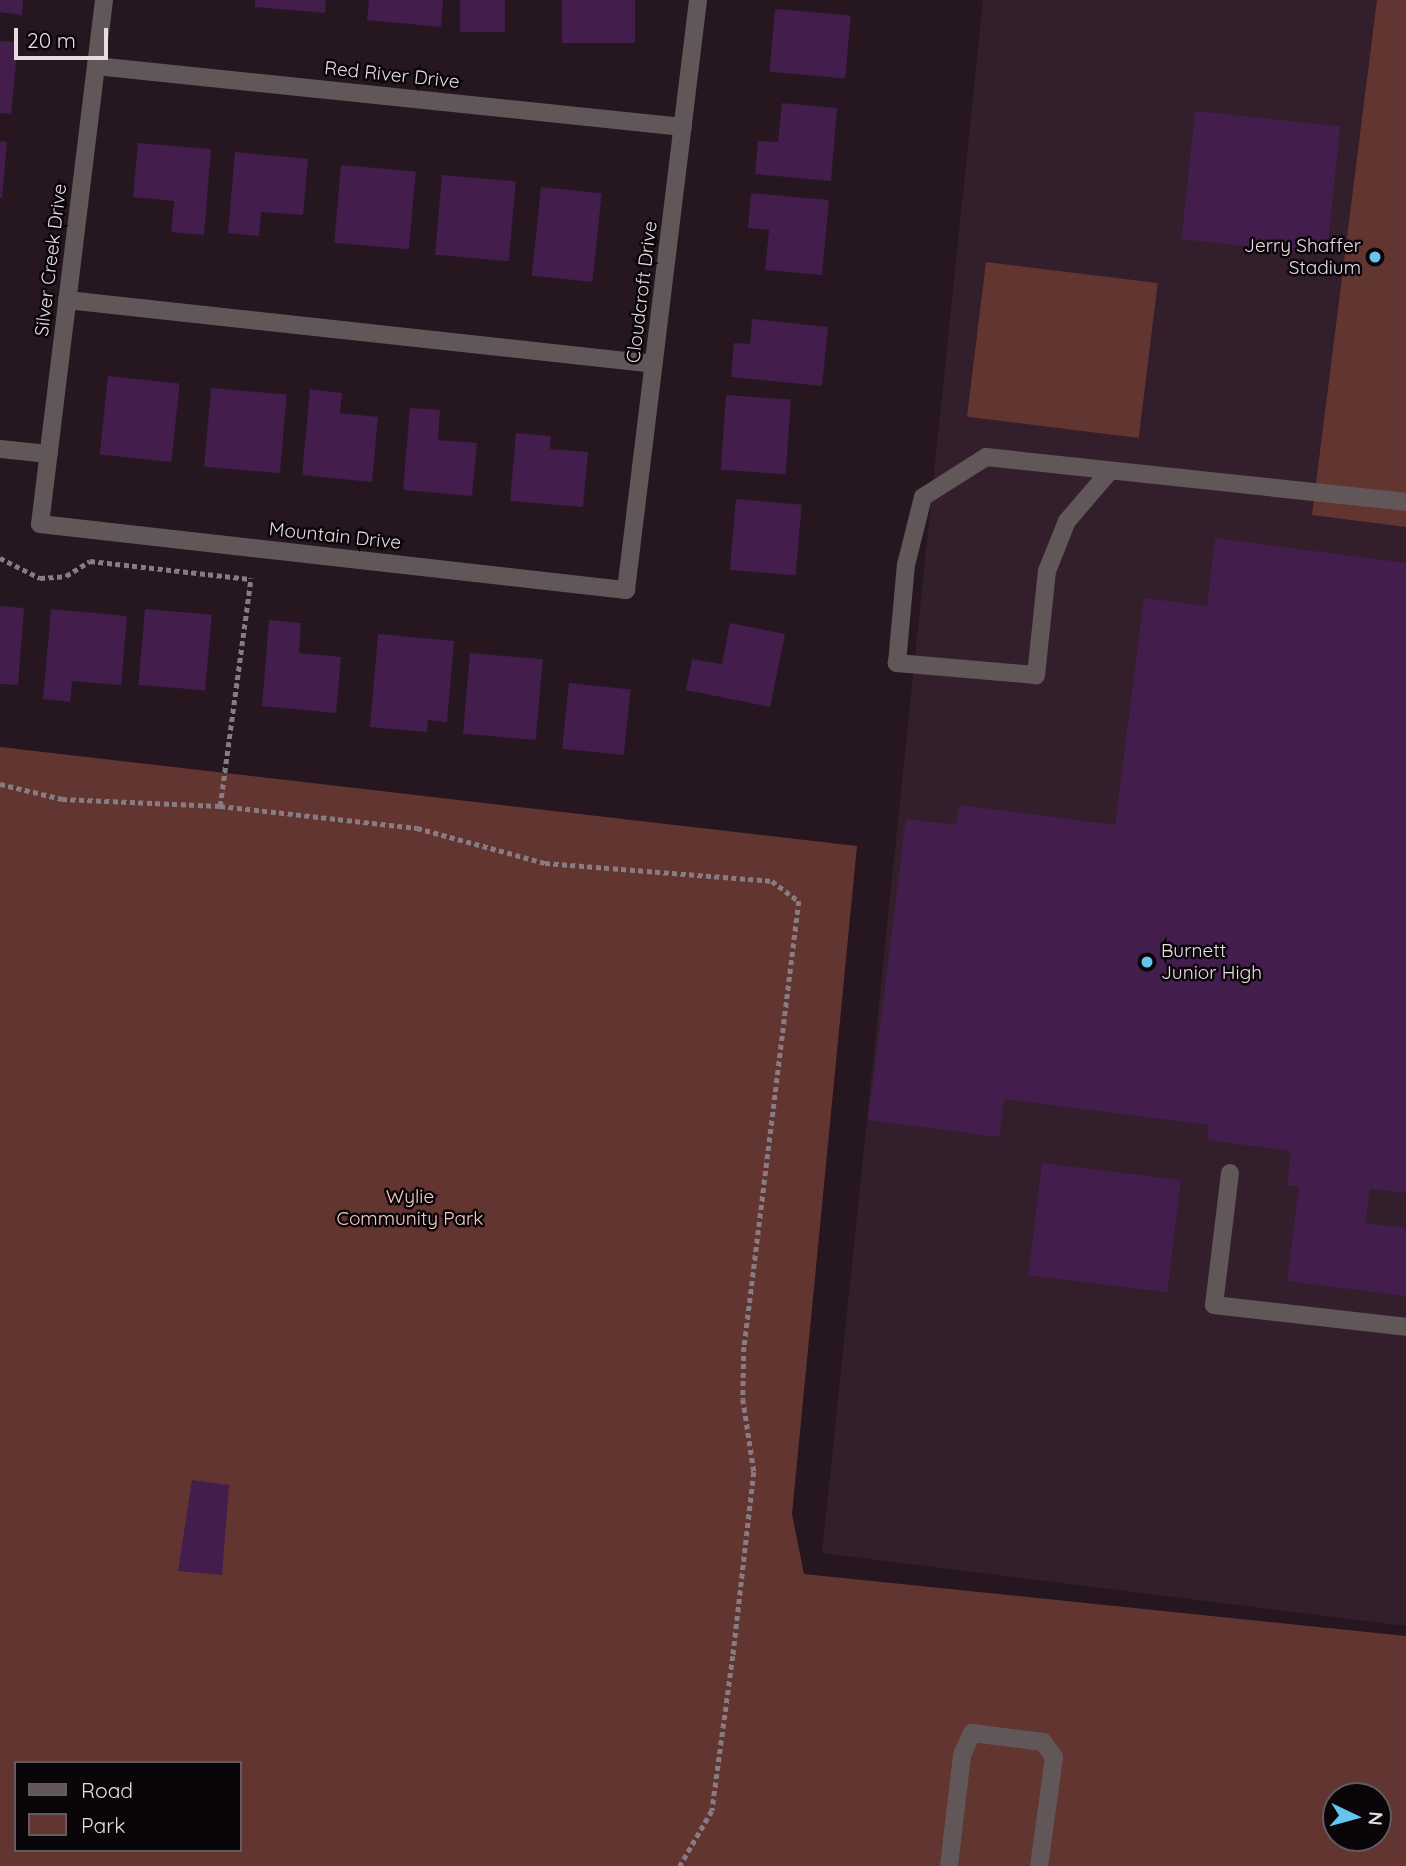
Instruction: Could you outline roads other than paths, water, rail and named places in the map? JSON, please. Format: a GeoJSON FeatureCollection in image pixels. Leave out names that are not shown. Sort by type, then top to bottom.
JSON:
{"type":"FeatureCollection","features":[{"type":"Feature","properties":{"kind":"street","name":"Silver Creek Drive"},"geometry":{"type":"LineString","coordinates":[[40,524],[104,0]]}},
{"type":"Feature","properties":{"kind":"street","name":"Cloudcroft Drive"},"geometry":{"type":"LineString","coordinates":[[626,590],[698,0]]}},
{"type":"Feature","properties":{"kind":"street","name":"Red River Drive"},"geometry":{"type":"LineString","coordinates":[[96,66],[683,127]]}},
{"type":"Feature","properties":{"kind":"street"},"geometry":{"type":"LineString","coordinates":[[67,300],[654,364]]}},
{"type":"Feature","properties":{"kind":"street"},"geometry":{"type":"LineString","coordinates":[[0,449],[48,454]]}},
{"type":"Feature","properties":{"kind":"street"},"geometry":{"type":"LineString","coordinates":[[1110,471],[1067,521],[1047,571],[1036,675],[897,663],[906,565],[923,497],[986,457],[1406,502]]}},
{"type":"Feature","properties":{"kind":"street","name":"Mountain Drive"},"geometry":{"type":"LineString","coordinates":[[40,524],[626,590]]}},
{"type":"Feature","properties":{"kind":"street"},"geometry":{"type":"LineString","coordinates":[[1230,1173],[1214,1305],[1406,1327]]}},
{"type":"Feature","properties":{"kind":"street"},"geometry":{"type":"LineString","coordinates":[[949,1866],[962,1755],[972,1733],[1043,1742],[1054,1757],[1038,1866]]}},
{"type":"Feature","properties":{"kind":"place","name":"Jerry Shaffer Stadium"},"geometry":{"type":"Point","coordinates":[1375,257]}},
{"type":"Feature","properties":{"kind":"place","name":"Burnett Junior High"},"geometry":{"type":"Point","coordinates":[1147,962]}},
{"type":"Feature","properties":{"kind":"park label","name":"Wylie Community Park"},"geometry":{"type":"Point","coordinates":[410,1208]}}]}
